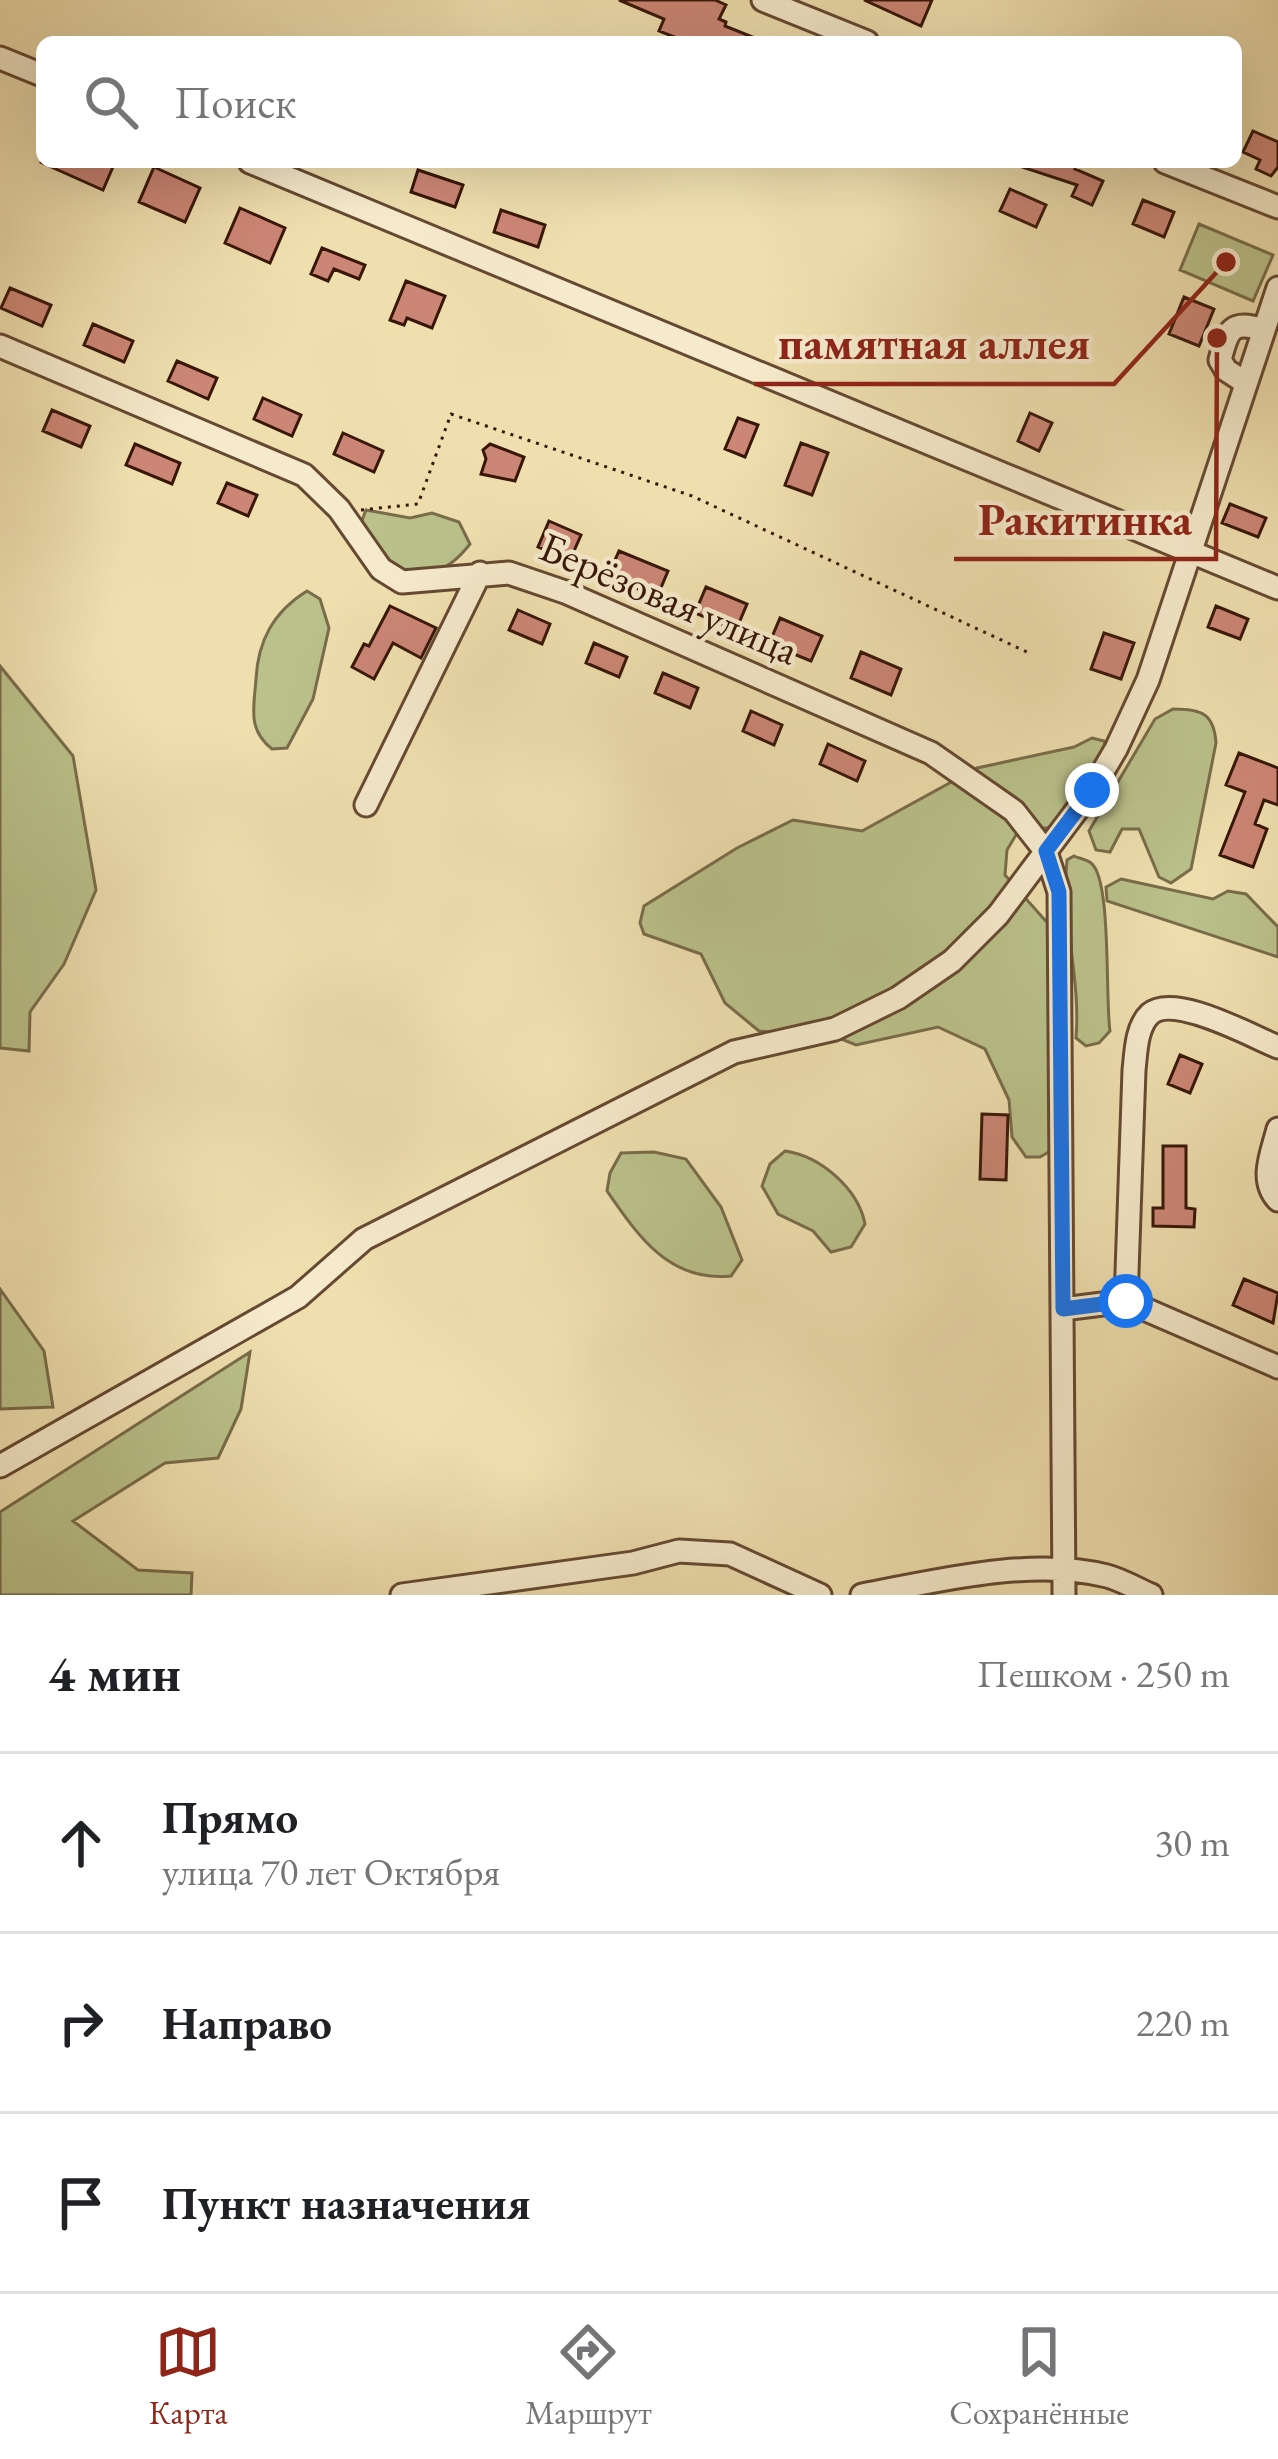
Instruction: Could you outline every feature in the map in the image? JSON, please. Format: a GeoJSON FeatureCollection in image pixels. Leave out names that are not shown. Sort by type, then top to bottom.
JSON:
{"type":"FeatureCollection","features":[{"type":"Feature","properties":{"kind":"street"},"geometry":{"type":"LineString","coordinates":[[763,0],[852,36]]}},
{"type":"Feature","properties":{"kind":"street"},"geometry":{"type":"LineString","coordinates":[[0,58],[36,73]]}},
{"type":"Feature","properties":{"kind":"street"},"geometry":{"type":"LineString","coordinates":[[264,168],[1278,588]]}},
{"type":"Feature","properties":{"kind":"street"},"geometry":{"type":"LineString","coordinates":[[1181,168],[1278,207]]}},
{"type":"Feature","properties":{"kind":"street"},"geometry":{"type":"LineString","coordinates":[[0,1466],[298,1297],[364,1239],[734,1052],[835,1029],[898,998],[952,961],[998,915],[1092,790],[1124,731],[1148,680],[1278,288]]}},
{"type":"Feature","properties":{"kind":"street"},"geometry":{"type":"LineString","coordinates":[[1246,382],[1226,370],[1220,360],[1226,338],[1235,326],[1264,330]]}},
{"type":"Feature","properties":{"kind":"street","name":"Берёзовая улица"},"geometry":{"type":"LineString","coordinates":[[0,346],[304,475],[342,512],[380,569],[401,582],[430,583],[509,572],[565,592],[931,753],[1014,811],[1046,851]]}},
{"type":"Feature","properties":{"kind":"street"},"geometry":{"type":"LineString","coordinates":[[366,805],[480,573]]}},
{"type":"Feature","properties":{"kind":"street"},"geometry":{"type":"LineString","coordinates":[[1046,851],[1059,892],[1064,1595]]}},
{"type":"Feature","properties":{"kind":"street"},"geometry":{"type":"LineString","coordinates":[[1126,1301],[1134,1070],[1139,1033],[1149,1015],[1167,1006],[1188,1010],[1278,1047]]}},
{"type":"Feature","properties":{"kind":"street"},"geometry":{"type":"LineString","coordinates":[[1278,1129],[1268,1172],[1269,1191],[1278,1200]]}},
{"type":"Feature","properties":{"kind":"street"},"geometry":{"type":"LineString","coordinates":[[1063,1309],[1126,1301],[1278,1367]]}},
{"type":"Feature","properties":{"kind":"street"},"geometry":{"type":"LineString","coordinates":[[402,1595],[633,1563],[679,1551],[730,1554],[820,1595]]}},
{"type":"Feature","properties":{"kind":"street"},"geometry":{"type":"LineString","coordinates":[[862,1595],[969,1574],[1064,1572],[1108,1576],[1151,1595]]}},
{"type":"Feature","properties":{"kind":"path"},"geometry":{"type":"LineString","coordinates":[[342,512],[418,504],[451,413],[692,496],[1027,652]]}},
{"type":"Feature","properties":{"kind":"green space"},"geometry":{"type":"Polygon","coordinates":[[[1199,224],[1273,255],[1253,301],[1180,270],[1199,224]]]}},
{"type":"Feature","properties":{"kind":"green space"},"geometry":{"type":"Polygon","coordinates":[[[366,510],[410,518],[432,513],[459,522],[470,544],[452,563],[435,571],[390,569],[361,523],[366,510]]]}},
{"type":"Feature","properties":{"kind":"green space"},"geometry":{"type":"Polygon","coordinates":[[[307,591],[320,599],[329,628],[313,699],[287,748],[272,749],[259,734],[254,717],[260,652],[276,618],[307,591]]]}},
{"type":"Feature","properties":{"kind":"green space"},"geometry":{"type":"Polygon","coordinates":[[[0,666],[73,756],[96,890],[64,964],[30,1012],[29,1051],[0,1048],[0,666]]]}},
{"type":"Feature","properties":{"kind":"green space"},"geometry":{"type":"Polygon","coordinates":[[[1173,709],[1204,715],[1216,743],[1191,869],[1171,883],[1159,877],[1139,829],[1122,829],[1110,852],[1096,850],[1089,831],[1155,719],[1173,709]]]}},
{"type":"Feature","properties":{"kind":"green space"},"geometry":{"type":"Polygon","coordinates":[[[1092,738],[1104,741],[1107,753],[1060,827],[1019,830],[1007,850],[1005,875],[1052,928],[1054,1149],[1040,1157],[1026,1157],[1012,1137],[1009,1100],[985,1049],[938,1027],[856,1045],[839,1038],[759,1031],[725,1003],[701,954],[644,934],[640,923],[644,906],[737,848],[793,820],[862,831],[977,768],[1074,747],[1092,738]]]}},
{"type":"Feature","properties":{"kind":"green space"},"geometry":{"type":"Polygon","coordinates":[[[1074,856],[1090,862],[1098,874],[1105,915],[1110,1031],[1099,1043],[1086,1046],[1076,1038],[1067,904],[1067,860],[1074,856]]]}},
{"type":"Feature","properties":{"kind":"green space"},"geometry":{"type":"Polygon","coordinates":[[[1121,879],[1213,899],[1228,891],[1246,894],[1278,927],[1278,957],[1107,901],[1106,887],[1121,879]]]}},
{"type":"Feature","properties":{"kind":"green space"},"geometry":{"type":"Polygon","coordinates":[[[785,1151],[811,1159],[846,1186],[865,1224],[851,1247],[831,1252],[813,1231],[778,1214],[762,1186],[770,1164],[785,1151]]]}},
{"type":"Feature","properties":{"kind":"green space"},"geometry":{"type":"Polygon","coordinates":[[[654,1152],[686,1159],[721,1207],[742,1260],[731,1276],[709,1276],[673,1264],[644,1240],[607,1191],[621,1153],[654,1152]]]}},
{"type":"Feature","properties":{"kind":"green space"},"geometry":{"type":"Polygon","coordinates":[[[0,1289],[44,1351],[53,1407],[0,1409],[0,1289]]]}},
{"type":"Feature","properties":{"kind":"green space"},"geometry":{"type":"Polygon","coordinates":[[[250,1352],[241,1409],[218,1458],[165,1463],[73,1521],[138,1570],[192,1573],[191,1595],[0,1595],[0,1512],[250,1352]]]}},
{"type":"Feature","properties":{"kind":"building"},"geometry":{"type":"Polygon","coordinates":[[[619,0],[715,0],[726,5],[719,19],[725,26],[750,36],[672,36],[659,31],[664,19],[619,0]]]}},
{"type":"Feature","properties":{"kind":"building"},"geometry":{"type":"Polygon","coordinates":[[[864,0],[932,0],[921,26],[864,0]]]}},
{"type":"Feature","properties":{"kind":"building"},"geometry":{"type":"Polygon","coordinates":[[[1253,131],[1278,142],[1278,167],[1271,176],[1256,169],[1260,160],[1243,152],[1253,131]]]}},
{"type":"Feature","properties":{"kind":"building"},"geometry":{"type":"Polygon","coordinates":[[[54,168],[112,168],[103,190],[54,168]]]}},
{"type":"Feature","properties":{"kind":"building"},"geometry":{"type":"Polygon","coordinates":[[[154,168],[200,188],[185,222],[139,202],[154,168]]]}},
{"type":"Feature","properties":{"kind":"building"},"geometry":{"type":"Polygon","coordinates":[[[1025,168],[1075,168],[1103,181],[1092,205],[1072,196],[1077,185],[1025,168]]]}},
{"type":"Feature","properties":{"kind":"building"},"geometry":{"type":"Polygon","coordinates":[[[418,170],[463,185],[455,207],[411,192],[418,170]]]}},
{"type":"Feature","properties":{"kind":"building"},"geometry":{"type":"Polygon","coordinates":[[[1010,189],[1046,205],[1036,227],[1000,211],[1010,189]]]}},
{"type":"Feature","properties":{"kind":"building"},"geometry":{"type":"Polygon","coordinates":[[[1143,200],[1174,212],[1164,237],[1133,224],[1143,200]]]}},
{"type":"Feature","properties":{"kind":"building"},"geometry":{"type":"Polygon","coordinates":[[[240,208],[285,228],[270,263],[225,243],[240,208]]]}},
{"type":"Feature","properties":{"kind":"building"},"geometry":{"type":"Polygon","coordinates":[[[501,210],[545,225],[538,247],[494,232],[501,210]]]}},
{"type":"Feature","properties":{"kind":"building"},"geometry":{"type":"Polygon","coordinates":[[[322,248],[365,265],[359,279],[334,269],[328,281],[311,274],[322,248]]]}},
{"type":"Feature","properties":{"kind":"building"},"geometry":{"type":"Polygon","coordinates":[[[406,281],[445,296],[432,328],[407,318],[404,325],[390,320],[406,281]]]}},
{"type":"Feature","properties":{"kind":"building"},"geometry":{"type":"Polygon","coordinates":[[[10,288],[51,305],[42,326],[1,308],[10,288]]]}},
{"type":"Feature","properties":{"kind":"building"},"geometry":{"type":"Polygon","coordinates":[[[1184,297],[1214,309],[1199,346],[1169,334],[1184,297]]]}},
{"type":"Feature","properties":{"kind":"building"},"geometry":{"type":"Polygon","coordinates":[[[93,324],[133,341],[124,362],[84,345],[93,324]]]}},
{"type":"Feature","properties":{"kind":"building"},"geometry":{"type":"Polygon","coordinates":[[[177,361],[217,378],[208,399],[168,381],[177,361]]]}},
{"type":"Feature","properties":{"kind":"building"},"geometry":{"type":"Polygon","coordinates":[[[263,398],[301,415],[292,436],[254,419],[263,398]]]}},
{"type":"Feature","properties":{"kind":"building"},"geometry":{"type":"Polygon","coordinates":[[[52,410],[90,426],[81,447],[43,431],[52,410]]]}},
{"type":"Feature","properties":{"kind":"building"},"geometry":{"type":"Polygon","coordinates":[[[1030,413],[1052,423],[1039,451],[1018,441],[1030,413]]]}},
{"type":"Feature","properties":{"kind":"building"},"geometry":{"type":"Polygon","coordinates":[[[738,418],[758,425],[745,457],[725,449],[738,418]]]}},
{"type":"Feature","properties":{"kind":"building"},"geometry":{"type":"Polygon","coordinates":[[[343,433],[383,451],[374,472],[334,454],[343,433]]]}},
{"type":"Feature","properties":{"kind":"building"},"geometry":{"type":"Polygon","coordinates":[[[801,443],[828,453],[812,495],[785,485],[801,443]]]}},
{"type":"Feature","properties":{"kind":"building"},"geometry":{"type":"Polygon","coordinates":[[[135,444],[180,463],[172,484],[126,465],[135,444]]]}},
{"type":"Feature","properties":{"kind":"building"},"geometry":{"type":"Polygon","coordinates":[[[490,444],[524,457],[515,481],[481,474],[486,459],[483,450],[490,444]]]}},
{"type":"Feature","properties":{"kind":"building"},"geometry":{"type":"Polygon","coordinates":[[[227,483],[257,495],[248,516],[218,503],[227,483]]]}},
{"type":"Feature","properties":{"kind":"building"},"geometry":{"type":"Polygon","coordinates":[[[1230,504],[1266,518],[1258,537],[1222,523],[1230,504]]]}},
{"type":"Feature","properties":{"kind":"building"},"geometry":{"type":"Polygon","coordinates":[[[549,521],[581,535],[570,560],[538,547],[549,521]]]}},
{"type":"Feature","properties":{"kind":"building"},"geometry":{"type":"Polygon","coordinates":[[[619,551],[668,571],[657,597],[608,576],[619,551]]]}},
{"type":"Feature","properties":{"kind":"building"},"geometry":{"type":"Polygon","coordinates":[[[706,587],[747,604],[736,630],[695,613],[706,587]]]}},
{"type":"Feature","properties":{"kind":"building"},"geometry":{"type":"Polygon","coordinates":[[[390,606],[436,628],[421,658],[393,643],[374,679],[352,667],[390,606]]]}},
{"type":"Feature","properties":{"kind":"building"},"geometry":{"type":"Polygon","coordinates":[[[1216,606],[1248,619],[1240,639],[1208,627],[1216,606]]]}},
{"type":"Feature","properties":{"kind":"building"},"geometry":{"type":"Polygon","coordinates":[[[518,610],[550,624],[542,644],[509,630],[518,610]]]}},
{"type":"Feature","properties":{"kind":"building"},"geometry":{"type":"Polygon","coordinates":[[[780,618],[822,636],[811,661],[769,644],[780,618]]]}},
{"type":"Feature","properties":{"kind":"building"},"geometry":{"type":"Polygon","coordinates":[[[1104,633],[1134,643],[1121,679],[1091,669],[1104,633]]]}},
{"type":"Feature","properties":{"kind":"building"},"geometry":{"type":"Polygon","coordinates":[[[594,643],[627,657],[619,677],[586,663],[594,643]]]}},
{"type":"Feature","properties":{"kind":"building"},"geometry":{"type":"Polygon","coordinates":[[[861,652],[901,669],[891,695],[851,678],[861,652]]]}},
{"type":"Feature","properties":{"kind":"building"},"geometry":{"type":"Polygon","coordinates":[[[663,673],[698,688],[690,708],[655,693],[663,673]]]}},
{"type":"Feature","properties":{"kind":"building"},"geometry":{"type":"Polygon","coordinates":[[[751,711],[782,725],[774,745],[743,731],[751,711]]]}},
{"type":"Feature","properties":{"kind":"building"},"geometry":{"type":"Polygon","coordinates":[[[828,744],[865,761],[857,781],[820,764],[828,744]]]}},
{"type":"Feature","properties":{"kind":"building"},"geometry":{"type":"Polygon","coordinates":[[[1239,753],[1278,768],[1278,805],[1264,800],[1255,824],[1267,829],[1253,867],[1220,855],[1245,792],[1226,785],[1239,753]]]}},
{"type":"Feature","properties":{"kind":"building"},"geometry":{"type":"Polygon","coordinates":[[[1180,1055],[1202,1064],[1190,1093],[1168,1084],[1180,1055]]]}},
{"type":"Feature","properties":{"kind":"building"},"geometry":{"type":"Polygon","coordinates":[[[982,1114],[1008,1115],[1006,1180],[980,1179],[982,1114]]]}},
{"type":"Feature","properties":{"kind":"building"},"geometry":{"type":"Polygon","coordinates":[[[1163,1146],[1186,1146],[1186,1208],[1195,1209],[1194,1227],[1153,1226],[1153,1208],[1163,1208],[1163,1146]]]}},
{"type":"Feature","properties":{"kind":"building"},"geometry":{"type":"Polygon","coordinates":[[[1244,1279],[1278,1293],[1273,1323],[1233,1305],[1244,1279]]]}},
{"type":"Feature","properties":{"kind":"place","name":"памятная аллея"},"geometry":{"type":"Point","coordinates":[1226,262]}},
{"type":"Feature","properties":{"kind":"place","name":"Ракитинка"},"geometry":{"type":"Point","coordinates":[1217,338]}},
{"type":"Feature","properties":{"kind":"route"},"geometry":{"type":"LineString","coordinates":[[1092,790],[1046,851],[1059,892],[1063,1309],[1126,1301]]}}]}
